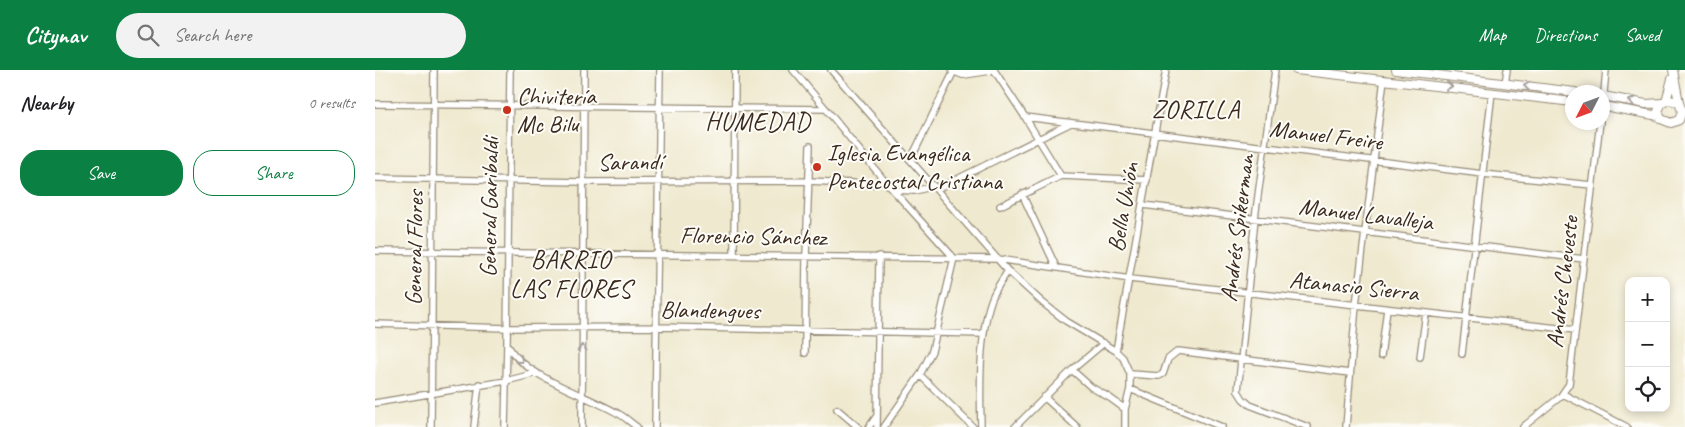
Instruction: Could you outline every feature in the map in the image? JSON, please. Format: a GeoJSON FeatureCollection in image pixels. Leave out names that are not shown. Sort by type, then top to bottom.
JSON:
{"type":"FeatureCollection","features":[{"type":"Feature","properties":{"kind":"main road"},"geometry":{"type":"LineString","coordinates":[[953,71],[963,74],[989,70]]}},
{"type":"Feature","properties":{"kind":"main road"},"geometry":{"type":"LineString","coordinates":[[1296,70],[1565,101]]}},
{"type":"Feature","properties":{"kind":"main road"},"geometry":{"type":"LineString","coordinates":[[1396,70],[1565,91]]}},
{"type":"Feature","properties":{"kind":"main road"},"geometry":{"type":"LineString","coordinates":[[1659,116],[1659,107],[1664,102],[1673,72]]}},
{"type":"Feature","properties":{"kind":"main road"},"geometry":{"type":"LineString","coordinates":[[1610,106],[1659,116],[1668,123],[1674,123],[1682,119],[1682,106],[1673,72]]}},
{"type":"Feature","properties":{"kind":"main road"},"geometry":{"type":"LineString","coordinates":[[1610,97],[1646,104],[1675,100],[1682,106]]}},
{"type":"Feature","properties":{"kind":"street","name":"General Flores"},"geometry":{"type":"LineString","coordinates":[[431,427],[434,70]]}},
{"type":"Feature","properties":{"kind":"street","name":"General Garibaldi"},"geometry":{"type":"LineString","coordinates":[[505,427],[510,70]]}},
{"type":"Feature","properties":{"kind":"street"},"geometry":{"type":"LineString","coordinates":[[583,427],[584,70]]}},
{"type":"Feature","properties":{"kind":"street"},"geometry":{"type":"LineString","coordinates":[[655,427],[660,70]]}},
{"type":"Feature","properties":{"kind":"street"},"geometry":{"type":"LineString","coordinates":[[734,255],[735,70]]}},
{"type":"Feature","properties":{"kind":"street"},"geometry":{"type":"LineString","coordinates":[[793,70],[883,179],[895,190],[954,258],[929,361],[884,427]]}},
{"type":"Feature","properties":{"kind":"street"},"geometry":{"type":"LineString","coordinates":[[831,70],[1008,271],[1066,321],[1116,350],[1123,358],[1129,374],[1130,389],[1125,410],[1125,427]]}},
{"type":"Feature","properties":{"kind":"street"},"geometry":{"type":"LineString","coordinates":[[994,70],[1061,176]]}},
{"type":"Feature","properties":{"kind":"street","name":"Bella Unión"},"geometry":{"type":"LineString","coordinates":[[1116,350],[1166,70]]}},
{"type":"Feature","properties":{"kind":"street","name":"Andrés Spikerman"},"geometry":{"type":"LineString","coordinates":[[1275,70],[1255,218],[1238,391],[1243,399],[1250,404],[1308,427]]}},
{"type":"Feature","properties":{"kind":"street"},"geometry":{"type":"LineString","coordinates":[[1505,84],[1507,70]]}},
{"type":"Feature","properties":{"kind":"street"},"geometry":{"type":"LineString","coordinates":[[1604,85],[1606,70]]}},
{"type":"Feature","properties":{"kind":"street"},"geometry":{"type":"LineString","coordinates":[[911,159],[953,71]]}},
{"type":"Feature","properties":{"kind":"street"},"geometry":{"type":"LineString","coordinates":[[1346,427],[1357,305],[1384,79]]}},
{"type":"Feature","properties":{"kind":"street"},"geometry":{"type":"LineString","coordinates":[[1462,354],[1493,92]]}},
{"type":"Feature","properties":{"kind":"street"},"geometry":{"type":"LineString","coordinates":[[375,104],[827,109]]}},
{"type":"Feature","properties":{"kind":"street","name":"Manuel Freire"},"geometry":{"type":"LineString","coordinates":[[1025,117],[1069,124],[1374,159],[1483,174],[1592,185]]}},
{"type":"Feature","properties":{"kind":"street"},"geometry":{"type":"LineString","coordinates":[[895,190],[915,191],[936,187],[1069,124]]}},
{"type":"Feature","properties":{"kind":"street","name":"Andrés Cheveste"},"geometry":{"type":"LineString","coordinates":[[1563,394],[1569,384],[1599,130]]}},
{"type":"Feature","properties":{"kind":"street"},"geometry":{"type":"LineString","coordinates":[[805,353],[810,146]]}},
{"type":"Feature","properties":{"kind":"street"},"geometry":{"type":"LineString","coordinates":[[1000,206],[1061,176],[1147,180]]}},
{"type":"Feature","properties":{"kind":"street","name":"Sarandí"},"geometry":{"type":"LineString","coordinates":[[375,178],[509,179],[583,182],[658,180],[808,181],[874,184],[883,179]]}},
{"type":"Feature","properties":{"kind":"street"},"geometry":{"type":"LineString","coordinates":[[1022,194],[1056,267]]}},
{"type":"Feature","properties":{"kind":"street","name":"Manuel Lavalleja"},"geometry":{"type":"LineString","coordinates":[[1143,205],[1584,259]]}},
{"type":"Feature","properties":{"kind":"street","name":"Florencio Sánchez"},"geometry":{"type":"LineString","coordinates":[[375,252],[879,256],[998,259],[1130,279]]}},
{"type":"Feature","properties":{"kind":"street"},"geometry":{"type":"LineString","coordinates":[[877,427],[879,256]]}},
{"type":"Feature","properties":{"kind":"street"},"geometry":{"type":"LineString","coordinates":[[981,427],[981,362],[984,334],[995,289],[1008,271]]}},
{"type":"Feature","properties":{"kind":"street","name":"Atanasio Sierra"},"geometry":{"type":"LineString","coordinates":[[1130,279],[1575,330]]}},
{"type":"Feature","properties":{"kind":"street"},"geometry":{"type":"LineString","coordinates":[[1381,356],[1387,309]]}},
{"type":"Feature","properties":{"kind":"street"},"geometry":{"type":"LineString","coordinates":[[1420,357],[1426,313]]}},
{"type":"Feature","properties":{"kind":"street","name":"Blandengues"},"geometry":{"type":"LineString","coordinates":[[375,324],[507,328],[657,327],[984,334]]}},
{"type":"Feature","properties":{"kind":"street"},"geometry":{"type":"LineString","coordinates":[[507,344],[517,357],[537,373],[619,414],[637,427]]}},
{"type":"Feature","properties":{"kind":"street"},"geometry":{"type":"LineString","coordinates":[[1015,427],[1044,396],[1104,344]]}},
{"type":"Feature","properties":{"kind":"street"},"geometry":{"type":"LineString","coordinates":[[1129,374],[1159,376],[1163,374],[1168,359],[1178,351],[1350,373]]}},
{"type":"Feature","properties":{"kind":"street"},"geometry":{"type":"LineString","coordinates":[[1072,370],[1091,387],[1110,398],[1125,410]]}},
{"type":"Feature","properties":{"kind":"street"},"geometry":{"type":"LineString","coordinates":[[375,403],[479,384],[506,381],[537,373]]}},
{"type":"Feature","properties":{"kind":"street"},"geometry":{"type":"LineString","coordinates":[[920,375],[973,427]]}},
{"type":"Feature","properties":{"kind":"street"},"geometry":{"type":"LineString","coordinates":[[474,427],[479,384]]}},
{"type":"Feature","properties":{"kind":"street"},"geometry":{"type":"LineString","coordinates":[[1130,389],[1222,427]]}},
{"type":"Feature","properties":{"kind":"street"},"geometry":{"type":"LineString","coordinates":[[1523,427],[1563,394],[1627,427]]}},
{"type":"Feature","properties":{"kind":"street"},"geometry":{"type":"LineString","coordinates":[[1044,396],[1077,427]]}},
{"type":"Feature","properties":{"kind":"street"},"geometry":{"type":"LineString","coordinates":[[837,409],[858,427]]}},
{"type":"Feature","properties":{"kind":"street"},"geometry":{"type":"LineString","coordinates":[[869,427],[876,417]]}},
{"type":"Feature","properties":{"kind":"place","name":"Chivitería Mc Bilu"},"geometry":{"type":"Point","coordinates":[507,110]}},
{"type":"Feature","properties":{"kind":"place","name":"Iglesia Evangélica Pentecostal Cristiana"},"geometry":{"type":"Point","coordinates":[817,167]}},
{"type":"Feature","properties":{"kind":"district","name":"ZORILLA"},"geometry":{"type":"Point","coordinates":[1196,109]}},
{"type":"Feature","properties":{"kind":"district","name":"HUMEDAD"},"geometry":{"type":"Point","coordinates":[758,121]}},
{"type":"Feature","properties":{"kind":"district","name":"BARRIO LAS FLORES"},"geometry":{"type":"Point","coordinates":[571,274]}}]}
